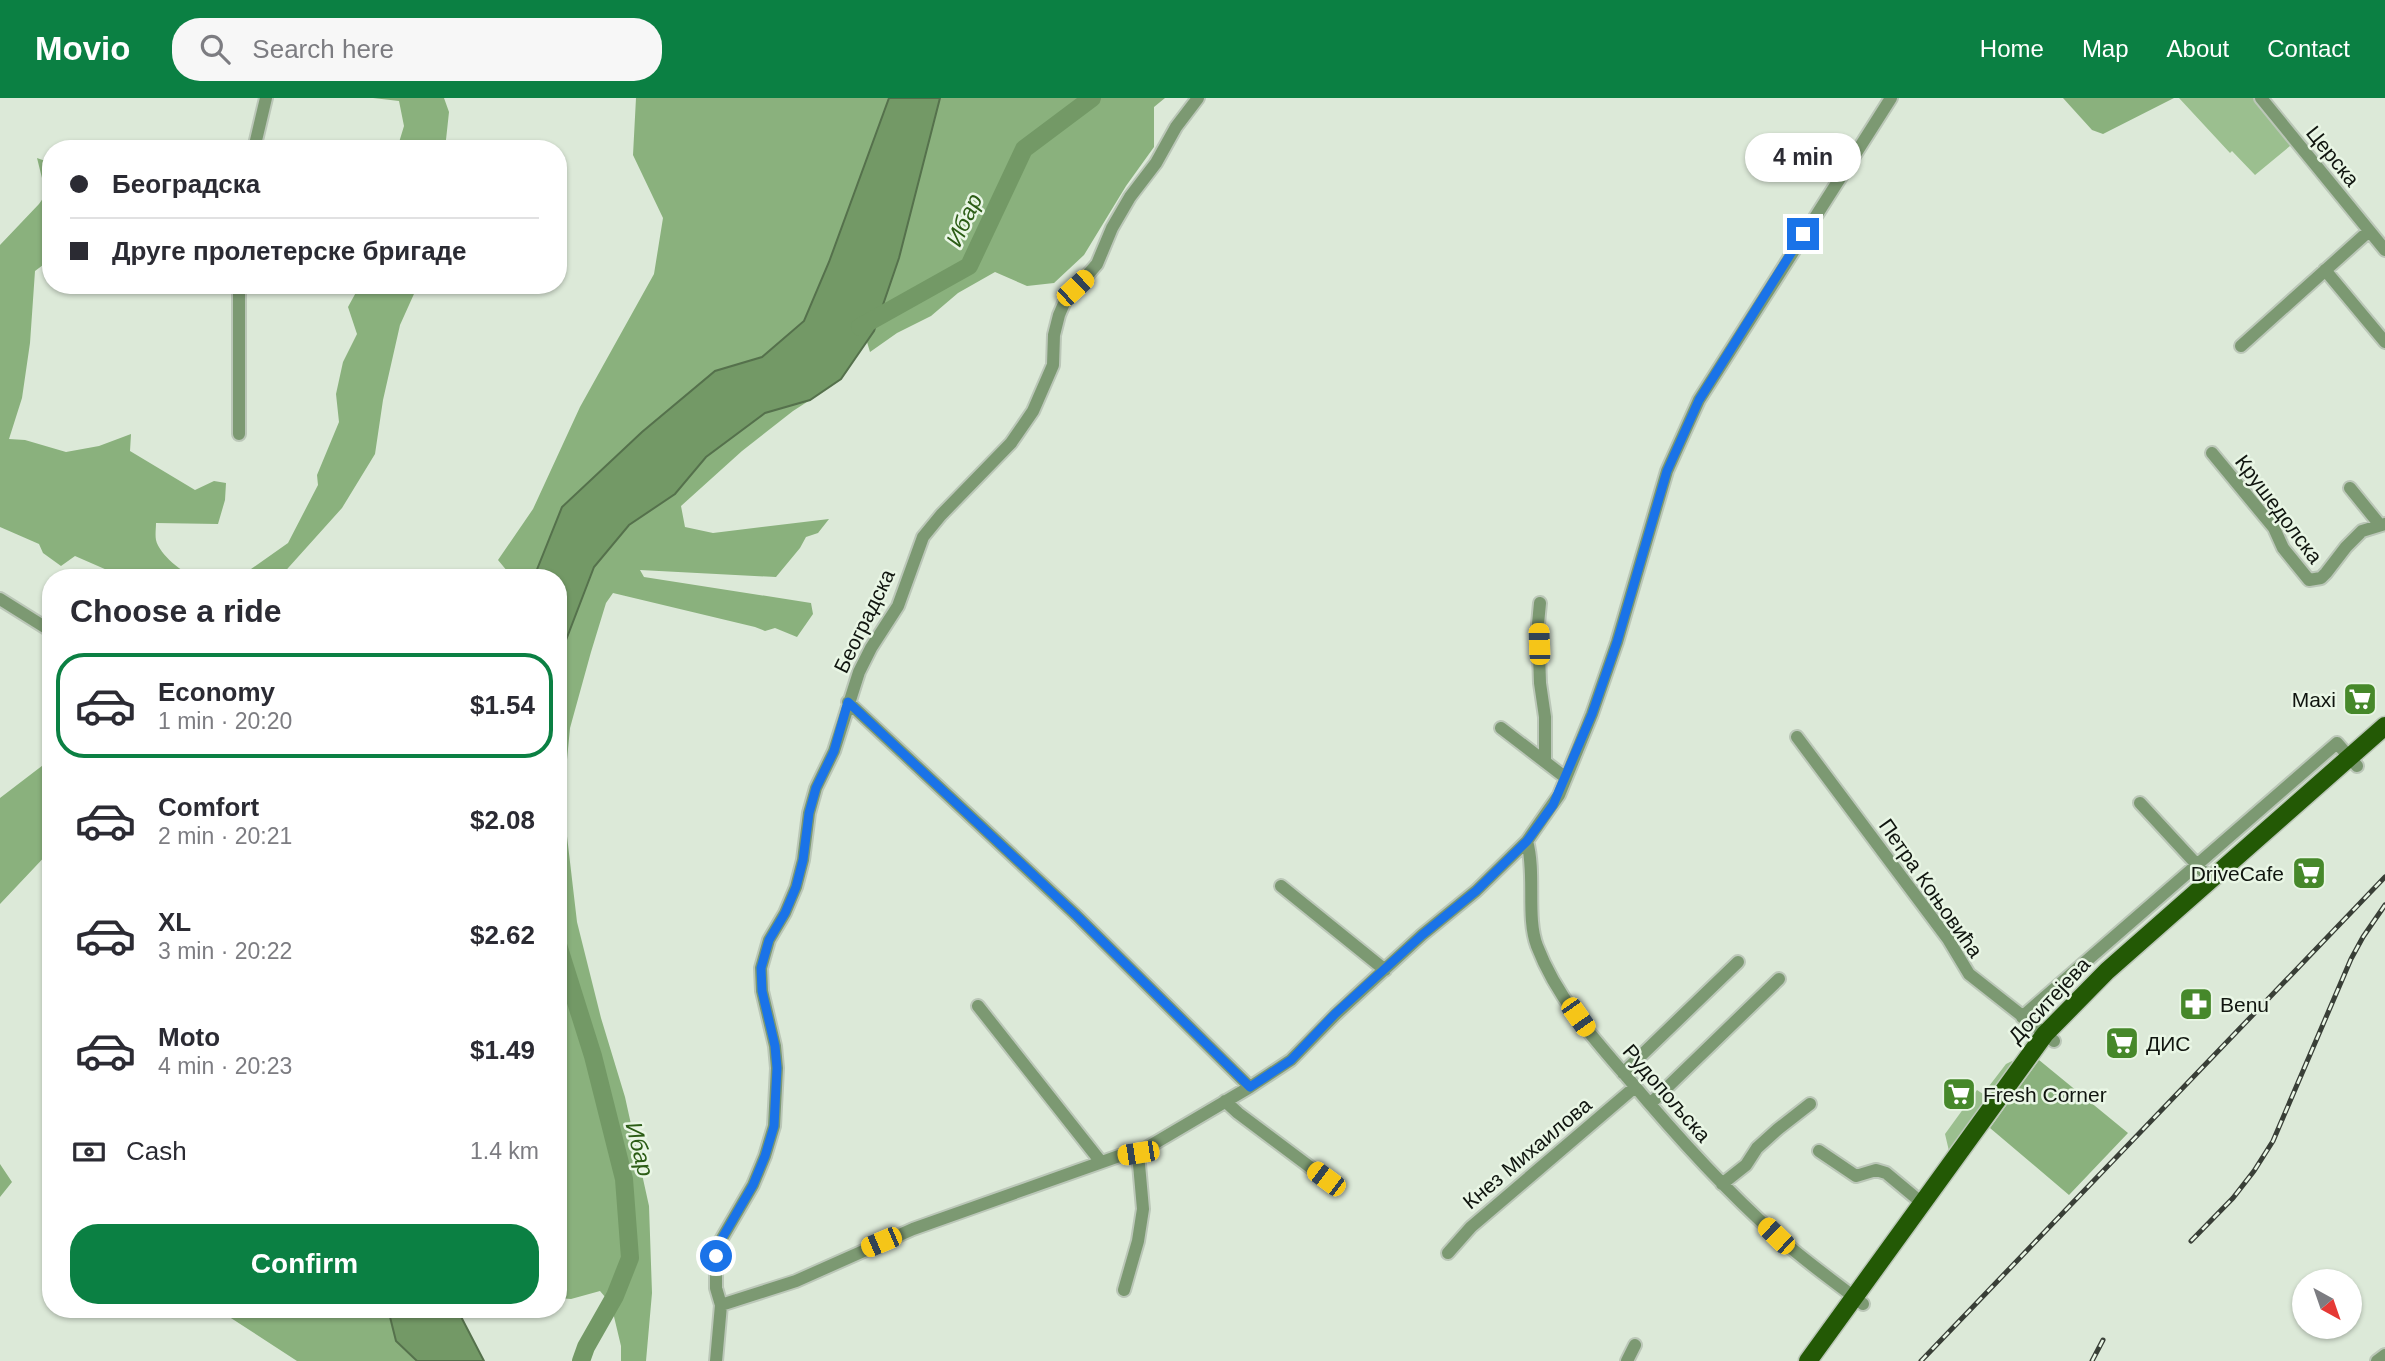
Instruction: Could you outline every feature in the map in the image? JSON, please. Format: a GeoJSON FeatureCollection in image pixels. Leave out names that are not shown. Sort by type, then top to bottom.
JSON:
{"type":"FeatureCollection","features":[{"type":"Feature","properties":{"kind":"main road","name":"Доситејева"},"geometry":{"type":"LineString","coordinates":[[1808,1361],[1859,1301],[2049,1037],[2353,761],[2385,726]]}},
{"type":"Feature","properties":{"kind":"main road","name":"Доситејева"},"geometry":{"type":"LineString","coordinates":[[1822,1361],[1922,1203],[2049,1037],[2107,971],[2353,761],[2385,741]]}},
{"type":"Feature","properties":{"kind":"street"},"geometry":{"type":"LineString","coordinates":[[256,140],[267,98]]}},
{"type":"Feature","properties":{"kind":"street","name":"Београдска"},"geometry":{"type":"LineString","coordinates":[[716,1361],[721,1305],[716,1288],[716,1256],[721,1240],[753,1185],[774,1126],[777,1068],[775,1046],[762,991],[761,968],[769,940],[796,887],[816,788],[834,751],[859,672],[898,606],[923,537],[1011,443],[1033,411],[1053,365],[1054,335],[1065,301],[1097,264],[1112,228],[1130,197],[1156,163],[1176,127],[1198,98]]}},
{"type":"Feature","properties":{"kind":"street"},"geometry":{"type":"LineString","coordinates":[[721,1305],[796,1281],[913,1229],[1101,1162],[1138,1153],[1291,1060],[1335,1014],[1422,935],[1476,891],[1527,841],[1553,805],[1592,714],[1617,642],[1667,471],[1699,400],[1891,98]]}},
{"type":"Feature","properties":{"kind":"street","name":"Церска"},"geometry":{"type":"LineString","coordinates":[[2262,98],[2376,233],[2385,250]]}},
{"type":"Feature","properties":{"kind":"street"},"geometry":{"type":"LineString","coordinates":[[2241,346],[2325,270],[2376,233]]}},
{"type":"Feature","properties":{"kind":"street"},"geometry":{"type":"LineString","coordinates":[[2325,270],[2385,342]]}},
{"type":"Feature","properties":{"kind":"street"},"geometry":{"type":"LineString","coordinates":[[239,294],[239,434]]}},
{"type":"Feature","properties":{"kind":"street","name":"Крушедолска"},"geometry":{"type":"LineString","coordinates":[[2212,453],[2274,528],[2283,548],[2309,580],[2321,578],[2362,531],[2382,524],[2350,488]]}},
{"type":"Feature","properties":{"kind":"street"},"geometry":{"type":"LineString","coordinates":[[0,599],[42,625]]}},
{"type":"Feature","properties":{"kind":"street"},"geometry":{"type":"LineString","coordinates":[[1540,603],[1540,683],[1545,717],[1545,762]]}},
{"type":"Feature","properties":{"kind":"street"},"geometry":{"type":"LineString","coordinates":[[848,702],[1076,915],[1250,1087]]}},
{"type":"Feature","properties":{"kind":"street"},"geometry":{"type":"LineString","coordinates":[[1501,728],[1566,778]]}},
{"type":"Feature","properties":{"kind":"street","name":"Петра Коњовића"},"geometry":{"type":"LineString","coordinates":[[1797,737],[1948,939],[1969,974],[2049,1037]]}},
{"type":"Feature","properties":{"kind":"street"},"geometry":{"type":"LineString","coordinates":[[2022,1017],[2337,743],[2353,761]]}},
{"type":"Feature","properties":{"kind":"street"},"geometry":{"type":"LineString","coordinates":[[2140,803],[2211,880]]}},
{"type":"Feature","properties":{"kind":"street","name":"Рудопољска"},"geometry":{"type":"LineString","coordinates":[[1527,841],[1532,860],[1532,906],[1536,944],[1558,988],[1592,1036],[1722,1184],[1776,1236],[1859,1301]]}},
{"type":"Feature","properties":{"kind":"street"},"geometry":{"type":"LineString","coordinates":[[1282,886],[1385,970]]}},
{"type":"Feature","properties":{"kind":"street"},"geometry":{"type":"LineString","coordinates":[[1623,1073],[1738,962]]}},
{"type":"Feature","properties":{"kind":"street"},"geometry":{"type":"LineString","coordinates":[[1650,1104],[1779,979]]}},
{"type":"Feature","properties":{"kind":"street"},"geometry":{"type":"LineString","coordinates":[[978,1006],[1101,1162]]}},
{"type":"Feature","properties":{"kind":"street","name":"Кнез Михаилова"},"geometry":{"type":"LineString","coordinates":[[1448,1253],[1471,1227],[1635,1087]]}},
{"type":"Feature","properties":{"kind":"street"},"geometry":{"type":"LineString","coordinates":[[1225,1101],[1237,1113],[1326,1179]]}},
{"type":"Feature","properties":{"kind":"street"},"geometry":{"type":"LineString","coordinates":[[1722,1184],[1746,1165],[1757,1148],[1810,1104]]}},
{"type":"Feature","properties":{"kind":"street"},"geometry":{"type":"LineString","coordinates":[[1819,1150],[1856,1176],[1876,1170],[1885,1173],[1922,1203]]}},
{"type":"Feature","properties":{"kind":"street"},"geometry":{"type":"LineString","coordinates":[[1124,1290],[1138,1241],[1143,1209],[1138,1153]]}},
{"type":"Feature","properties":{"kind":"street"},"geometry":{"type":"LineString","coordinates":[[1627,1361],[1635,1345]]}},
{"type":"Feature","properties":{"kind":"street"},"geometry":{"type":"LineString","coordinates":[[2377,1361],[2385,1355]]}},
{"type":"Feature","properties":{"kind":"shaded area"},"geometry":{"type":"Polygon","coordinates":[[[373,98],[444,98],[449,112],[446,140],[400,140],[404,126],[399,101],[373,98]]]}},
{"type":"Feature","properties":{"kind":"shaded area"},"geometry":{"type":"Polygon","coordinates":[[[636,98],[889,98],[829,262],[804,321],[762,357],[715,371],[642,432],[562,507],[537,569],[505,569],[498,560],[533,509],[580,407],[654,274],[663,218],[633,155],[636,98]]]}},
{"type":"Feature","properties":{"kind":"shaded area"},"geometry":{"type":"Polygon","coordinates":[[[889,98],[940,98],[899,258],[874,331],[841,379],[810,400],[765,413],[706,457],[675,494],[629,525],[594,567],[567,638],[567,569],[537,569],[562,507],[642,432],[715,371],[762,357],[804,321],[829,262],[889,98]]]}},
{"type":"Feature","properties":{"kind":"shaded area"},"geometry":{"type":"Polygon","coordinates":[[[937,98],[1165,98],[1154,107],[1154,147],[1126,186],[1084,255],[1054,283],[1027,286],[995,272],[958,293],[931,316],[897,333],[870,352],[867,342],[874,331],[899,258],[937,98]]]}},
{"type":"Feature","properties":{"kind":"shaded area"},"geometry":{"type":"Polygon","coordinates":[[[2063,98],[2174,98],[2103,134],[2092,130],[2063,98]]]}},
{"type":"Feature","properties":{"kind":"shaded area"},"geometry":{"type":"Polygon","coordinates":[[[2179,98],[2261,98],[2296,141],[2255,175],[2232,151],[2230,153],[2179,98]]]}},
{"type":"Feature","properties":{"kind":"shaded area"},"geometry":{"type":"Polygon","coordinates":[[[37,158],[42,160],[42,178],[37,158]]]}},
{"type":"Feature","properties":{"kind":"shaded area"},"geometry":{"type":"Polygon","coordinates":[[[42,200],[42,266],[35,271],[30,343],[22,398],[9,439],[25,440],[66,452],[99,446],[131,434],[130,451],[195,490],[214,481],[226,483],[225,500],[218,524],[156,523],[158,545],[181,569],[105,569],[75,556],[61,566],[43,553],[39,544],[0,527],[0,245],[42,200]]]}},
{"type":"Feature","properties":{"kind":"shaded area"},"geometry":{"type":"Polygon","coordinates":[[[355,294],[414,294],[400,325],[383,400],[375,454],[342,508],[287,569],[251,569],[288,543],[318,485],[317,475],[339,422],[336,394],[343,362],[357,334],[348,307],[355,294]]]}},
{"type":"Feature","properties":{"kind":"shaded area"},"geometry":{"type":"Polygon","coordinates":[[[810,400],[742,451],[681,506],[685,527],[713,533],[829,519],[818,533],[806,537],[776,577],[640,570],[644,577],[811,603],[813,614],[797,637],[775,628],[765,631],[613,593],[606,603],[570,728],[567,760],[567,638],[594,567],[629,525],[675,494],[706,457],[765,412],[810,400]]]}},
{"type":"Feature","properties":{"kind":"shaded area"},"geometry":{"type":"Polygon","coordinates":[[[42,766],[42,860],[0,904],[0,798],[42,766]]]}},
{"type":"Feature","properties":{"kind":"shaded area"},"geometry":{"type":"Polygon","coordinates":[[[567,836],[577,922],[601,1018],[625,1097],[649,1206],[652,1293],[646,1361],[621,1361],[621,1346],[611,1304],[600,1291],[567,1299],[567,836]]]}},
{"type":"Feature","properties":{"kind":"shaded area"},"geometry":{"type":"Polygon","coordinates":[[[2039,1060],[2128,1133],[2069,1195],[1990,1128],[2039,1060]]]}},
{"type":"Feature","properties":{"kind":"shaded area"},"geometry":{"type":"Polygon","coordinates":[[[2012,1061],[1949,1151],[1945,1134],[1977,1090],[1983,1094],[2006,1064],[2012,1061]]]}},
{"type":"Feature","properties":{"kind":"shaded area"},"geometry":{"type":"Polygon","coordinates":[[[0,1164],[12,1182],[0,1197],[0,1164]]]}},
{"type":"Feature","properties":{"kind":"shaded area"},"geometry":{"type":"Polygon","coordinates":[[[231,1318],[390,1318],[396,1341],[418,1361],[297,1361],[231,1318]]]}},
{"type":"Feature","properties":{"kind":"shaded area"},"geometry":{"type":"Polygon","coordinates":[[[390,1318],[462,1318],[484,1361],[417,1361],[396,1341],[390,1318]]]}},
{"type":"Feature","properties":{"kind":"waterway","name":"Ибар"},"geometry":{"type":"LineString","coordinates":[[860,327],[969,266],[1024,149],[1092,98]]}},
{"type":"Feature","properties":{"kind":"waterway","name":"Ибар"},"geometry":{"type":"LineString","coordinates":[[567,974],[593,1056],[624,1179],[630,1258],[615,1296],[581,1361]]}},
{"type":"Feature","properties":{"kind":"railway"},"geometry":{"type":"LineString","coordinates":[[1921,1361],[2385,877]]}},
{"type":"Feature","properties":{"kind":"railway"},"geometry":{"type":"LineString","coordinates":[[2191,1241],[2233,1198],[2273,1141],[2351,959],[2385,905]]}},
{"type":"Feature","properties":{"kind":"railway"},"geometry":{"type":"LineString","coordinates":[[2092,1361],[2103,1340]]}},
{"type":"Feature","properties":{"kind":"place","name":"Maxi"},"geometry":{"type":"Point","coordinates":[2360,699]}},
{"type":"Feature","properties":{"kind":"place","name":"DriveCafe"},"geometry":{"type":"Point","coordinates":[2309,873]}},
{"type":"Feature","properties":{"kind":"place","name":"Benu"},"geometry":{"type":"Point","coordinates":[2196,1004]}},
{"type":"Feature","properties":{"kind":"place","name":"ДИС"},"geometry":{"type":"Point","coordinates":[2122,1043]}},
{"type":"Feature","properties":{"kind":"place","name":"Fresh Corner"},"geometry":{"type":"Point","coordinates":[1959,1094]}},
{"type":"Feature","properties":{"kind":"route"},"geometry":{"type":"LineString","coordinates":[[716,1256],[721,1240],[753,1185],[774,1126],[777,1068],[775,1046],[762,991],[761,968],[769,940],[796,887],[816,788],[834,751],[848,702],[1076,915],[1250,1087],[1291,1060],[1335,1014],[1422,935],[1476,891],[1527,841],[1553,805],[1592,714],[1617,642],[1667,471],[1699,400],[1803,234]]}}]}
